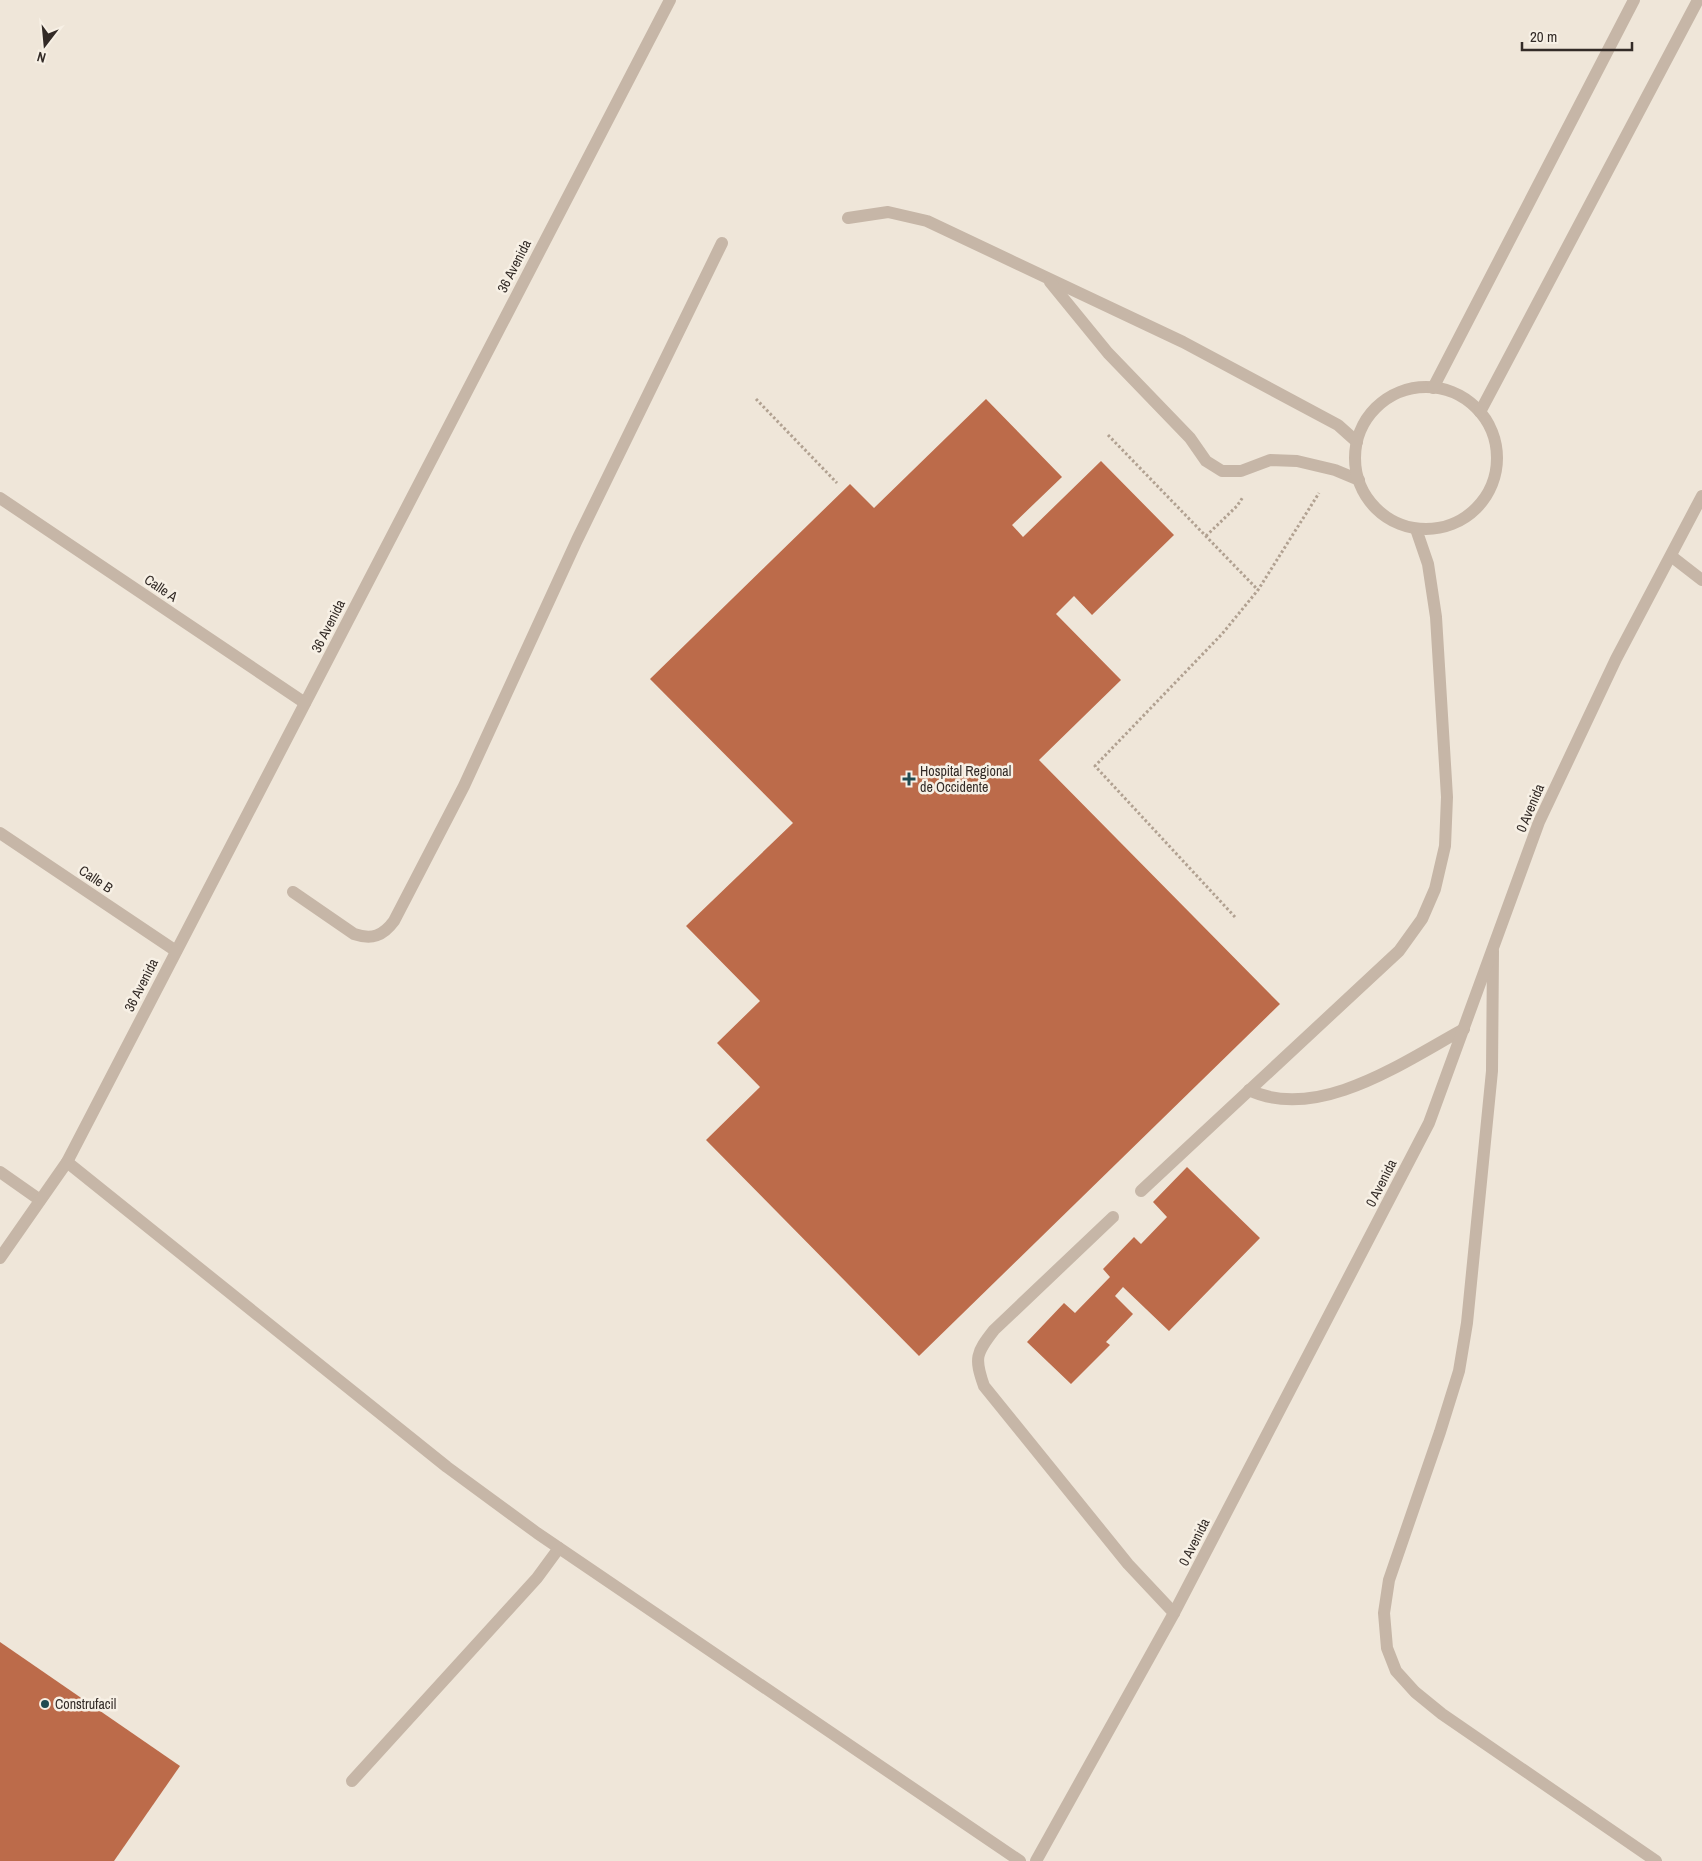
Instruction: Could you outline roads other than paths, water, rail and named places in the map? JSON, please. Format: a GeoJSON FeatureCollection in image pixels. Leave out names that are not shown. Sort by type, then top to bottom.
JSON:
{"type":"FeatureCollection","features":[{"type":"Feature","properties":{"kind":"street","name":"36 Avenida"},"geometry":{"type":"LineString","coordinates":[[0,1258],[67,1162],[670,0]]}},
{"type":"Feature","properties":{"kind":"street"},"geometry":{"type":"LineString","coordinates":[[1433,388],[1634,0]]}},
{"type":"Feature","properties":{"kind":"street"},"geometry":{"type":"LineString","coordinates":[[1480,412],[1698,0]]}},
{"type":"Feature","properties":{"kind":"street"},"geometry":{"type":"LineString","coordinates":[[848,218],[888,212],[927,220],[1183,342],[1338,425],[1357,442]]}},
{"type":"Feature","properties":{"kind":"street"},"geometry":{"type":"LineString","coordinates":[[292,892],[354,934],[364,937],[378,936],[388,930],[394,921],[464,786],[576,540],[722,243]]}},
{"type":"Feature","properties":{"kind":"street"},"geometry":{"type":"LineString","coordinates":[[1047,278],[1108,352],[1190,438],[1206,461],[1222,471],[1241,471],[1270,460],[1296,461],[1335,470],[1359,480]]}},
{"type":"Feature","properties":{"kind":"street"},"geometry":{"type":"LineString","coordinates":[[1413,388],[1433,388],[1451,392],[1467,400],[1480,412],[1493,432],[1498,456],[1494,481],[1482,502],[1464,519],[1441,528],[1416,529],[1398,523],[1381,512],[1368,498],[1359,480],[1355,462],[1357,442],[1364,423],[1377,407],[1388,399],[1413,388]]}},
{"type":"Feature","properties":{"kind":"street","name":"0 Avenida"},"geometry":{"type":"LineString","coordinates":[[1036,1861],[1174,1613],[1429,1123],[1493,951],[1538,822],[1616,659],[1702,496]]}},
{"type":"Feature","properties":{"kind":"street","name":"Calle A"},"geometry":{"type":"LineString","coordinates":[[0,498],[305,703]]}},
{"type":"Feature","properties":{"kind":"street"},"geometry":{"type":"LineString","coordinates":[[1140,1191],[1399,951],[1422,919],[1435,889],[1445,846],[1447,797],[1436,617],[1428,564],[1416,529]]}},
{"type":"Feature","properties":{"kind":"street"},"geometry":{"type":"LineString","coordinates":[[1671,556],[1702,580]]}},
{"type":"Feature","properties":{"kind":"street","name":"Calle B"},"geometry":{"type":"LineString","coordinates":[[0,832],[176,951]]}},
{"type":"Feature","properties":{"kind":"street"},"geometry":{"type":"LineString","coordinates":[[1493,951],[1492,1072],[1468,1322],[1458,1371],[1440,1432],[1389,1580],[1384,1613],[1387,1648],[1396,1671],[1415,1692],[1442,1714],[1656,1861]]}},
{"type":"Feature","properties":{"kind":"street"},"geometry":{"type":"LineString","coordinates":[[1249,1090],[1278,1100],[1322,1095],[1351,1088],[1464,1028]]}},
{"type":"Feature","properties":{"kind":"street"},"geometry":{"type":"LineString","coordinates":[[67,1162],[447,1467],[559,1548],[1020,1861]]}},
{"type":"Feature","properties":{"kind":"street"},"geometry":{"type":"LineString","coordinates":[[0,1172],[40,1200]]}},
{"type":"Feature","properties":{"kind":"street"},"geometry":{"type":"LineString","coordinates":[[1113,1216],[994,1330],[980,1348],[977,1366],[984,1386],[1128,1564],[1174,1613]]}},
{"type":"Feature","properties":{"kind":"street"},"geometry":{"type":"LineString","coordinates":[[352,1781],[537,1578],[559,1548]]}},
{"type":"Feature","properties":{"kind":"place","name":"Hospital Regional de Occidente"},"geometry":{"type":"Point","coordinates":[909,779]}},
{"type":"Feature","properties":{"kind":"place","name":"Construfacil"},"geometry":{"type":"Point","coordinates":[45,1704]}}]}
